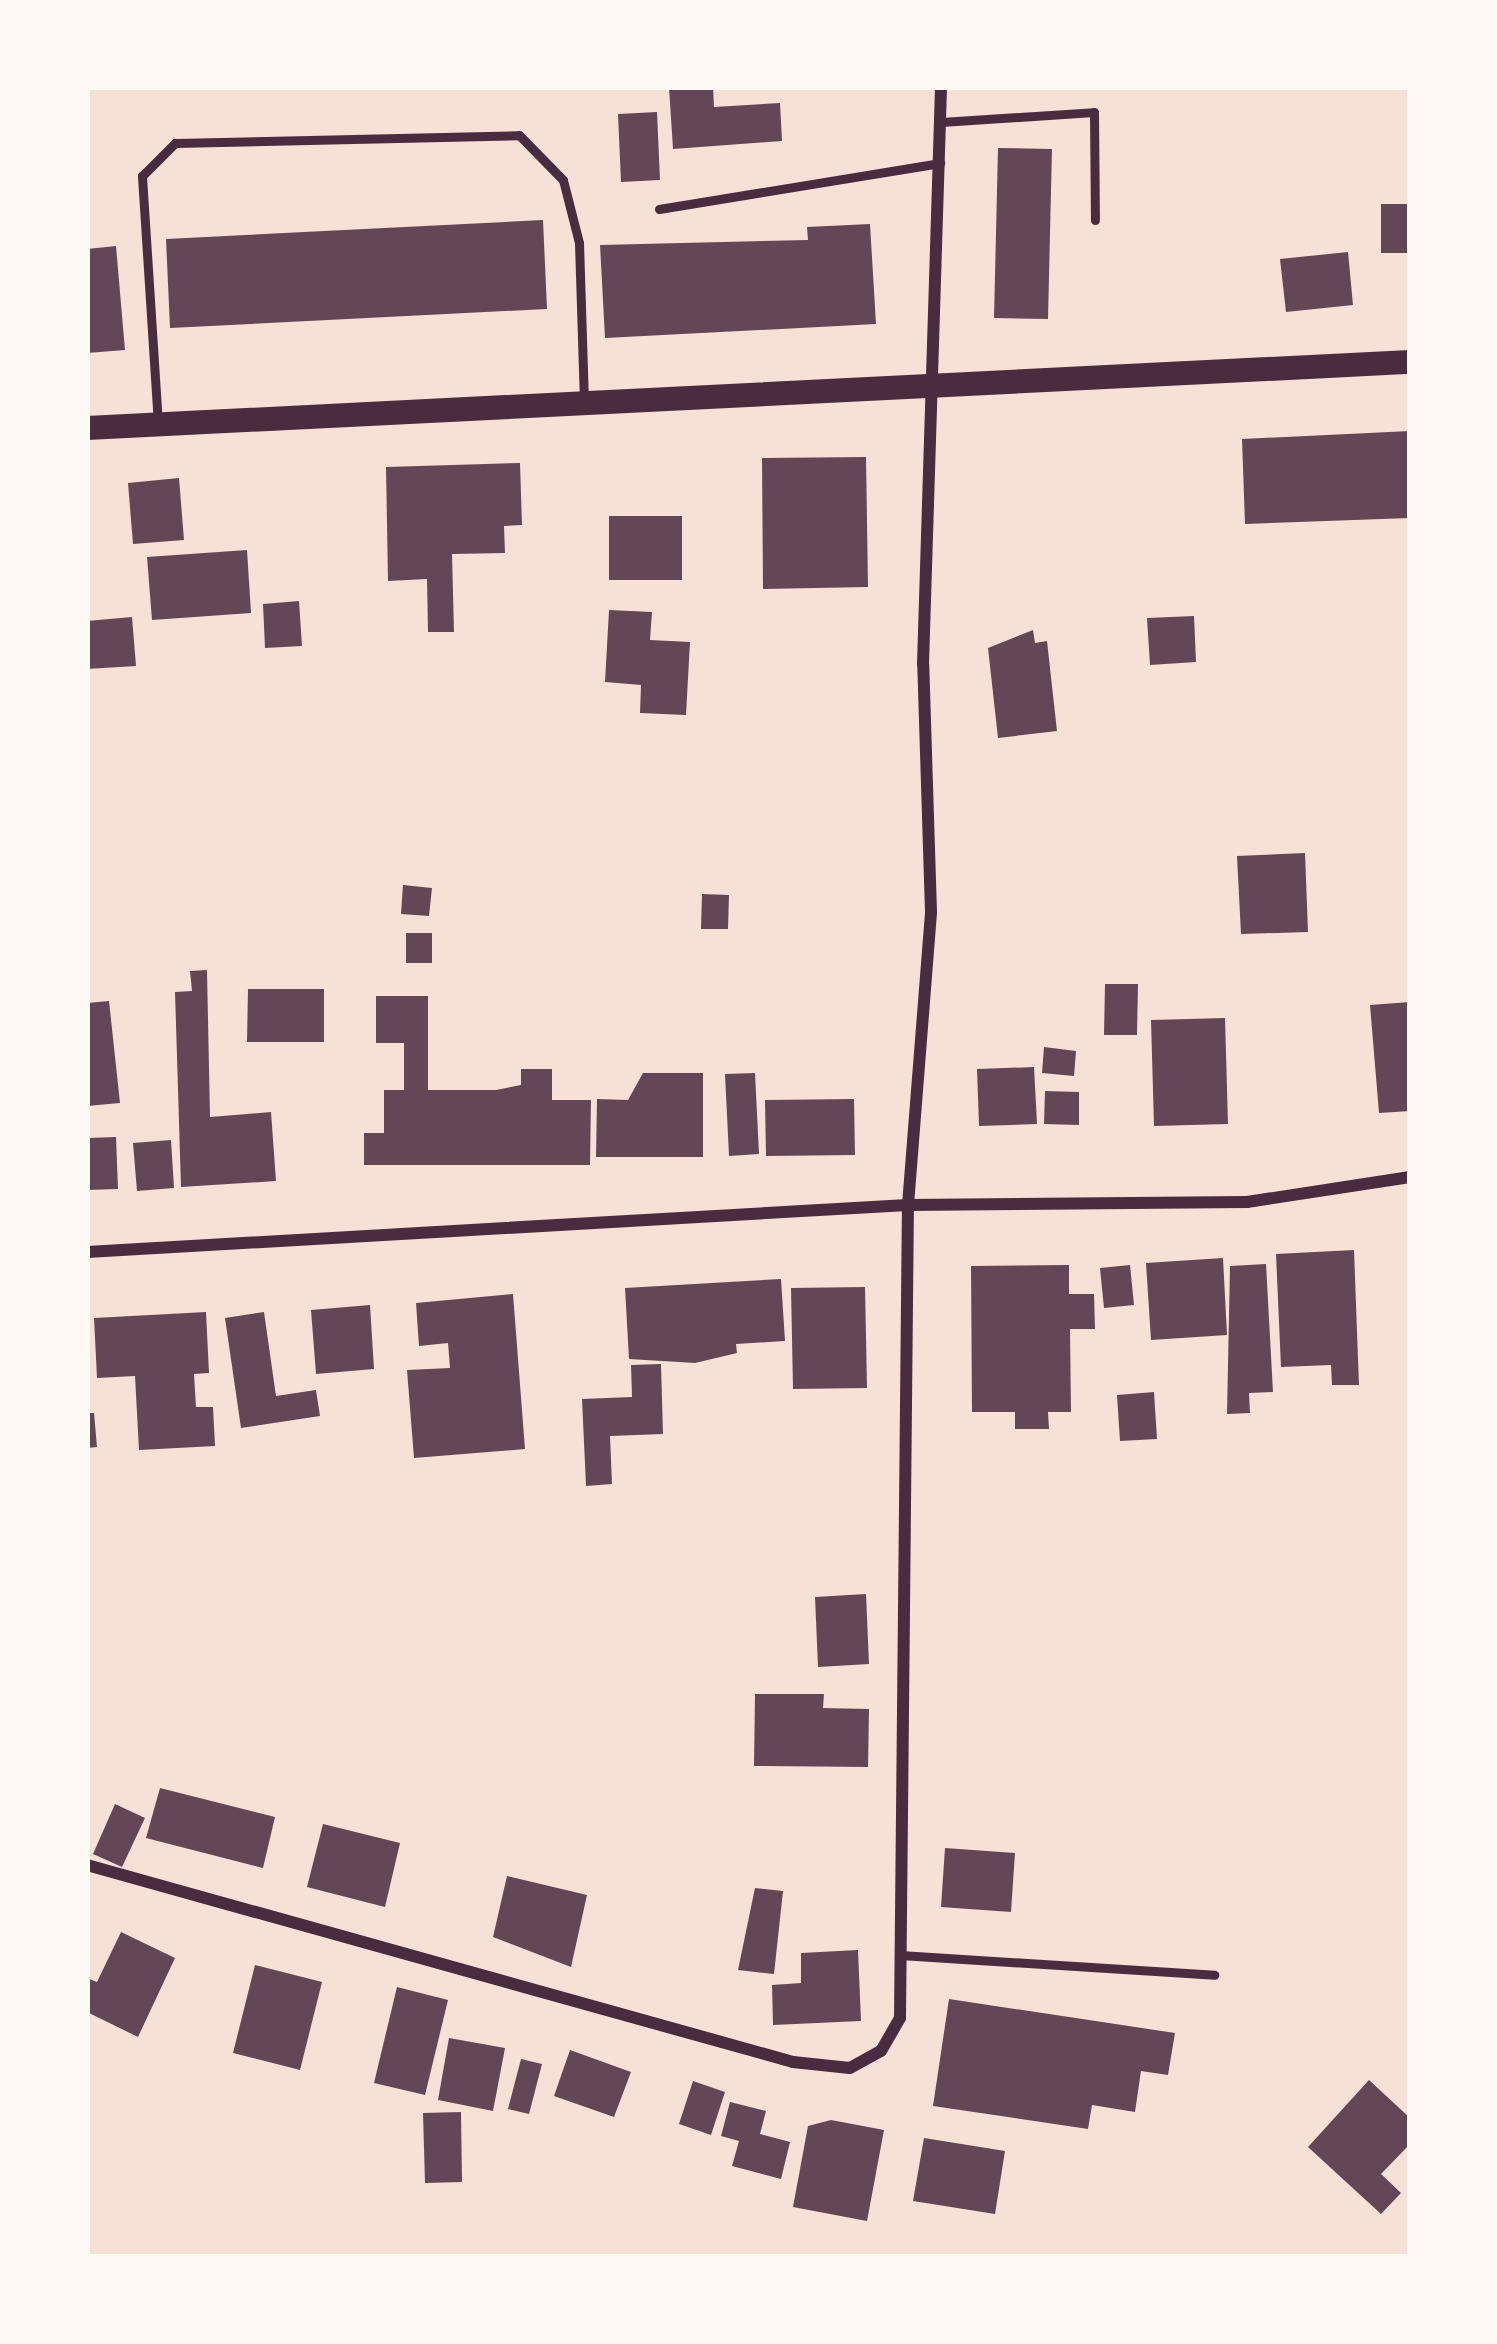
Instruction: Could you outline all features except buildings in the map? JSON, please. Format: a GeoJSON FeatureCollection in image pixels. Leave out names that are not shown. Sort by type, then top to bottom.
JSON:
{"type":"FeatureCollection","features":[{"type":"Feature","properties":{"kind":"main road"},"geometry":{"type":"LineString","coordinates":[[87,428],[936,381],[1410,362]]}},
{"type":"Feature","properties":{"kind":"street"},"geometry":{"type":"LineString","coordinates":[[87,1865],[793,2062],[850,2068],[881,2051],[900,2018],[908,1205],[931,912],[923,664],[936,381],[941,87]]}},
{"type":"Feature","properties":{"kind":"street"},"geometry":{"type":"LineString","coordinates":[[87,1252],[908,1205],[1247,1202],[1410,1177]]}},
{"type":"Feature","properties":{"kind":"lane"},"geometry":{"type":"LineString","coordinates":[[941,122],[1094,112],[1095,220]]}},
{"type":"Feature","properties":{"kind":"lane"},"geometry":{"type":"LineString","coordinates":[[158,424],[142,176],[175,143],[519,135],[563,180],[574,221],[584,400]]}},
{"type":"Feature","properties":{"kind":"lane"},"geometry":{"type":"LineString","coordinates":[[659,209],[940,164]]}},
{"type":"Feature","properties":{"kind":"lane"},"geometry":{"type":"LineString","coordinates":[[900,1955],[1214,1975]]}}]}
